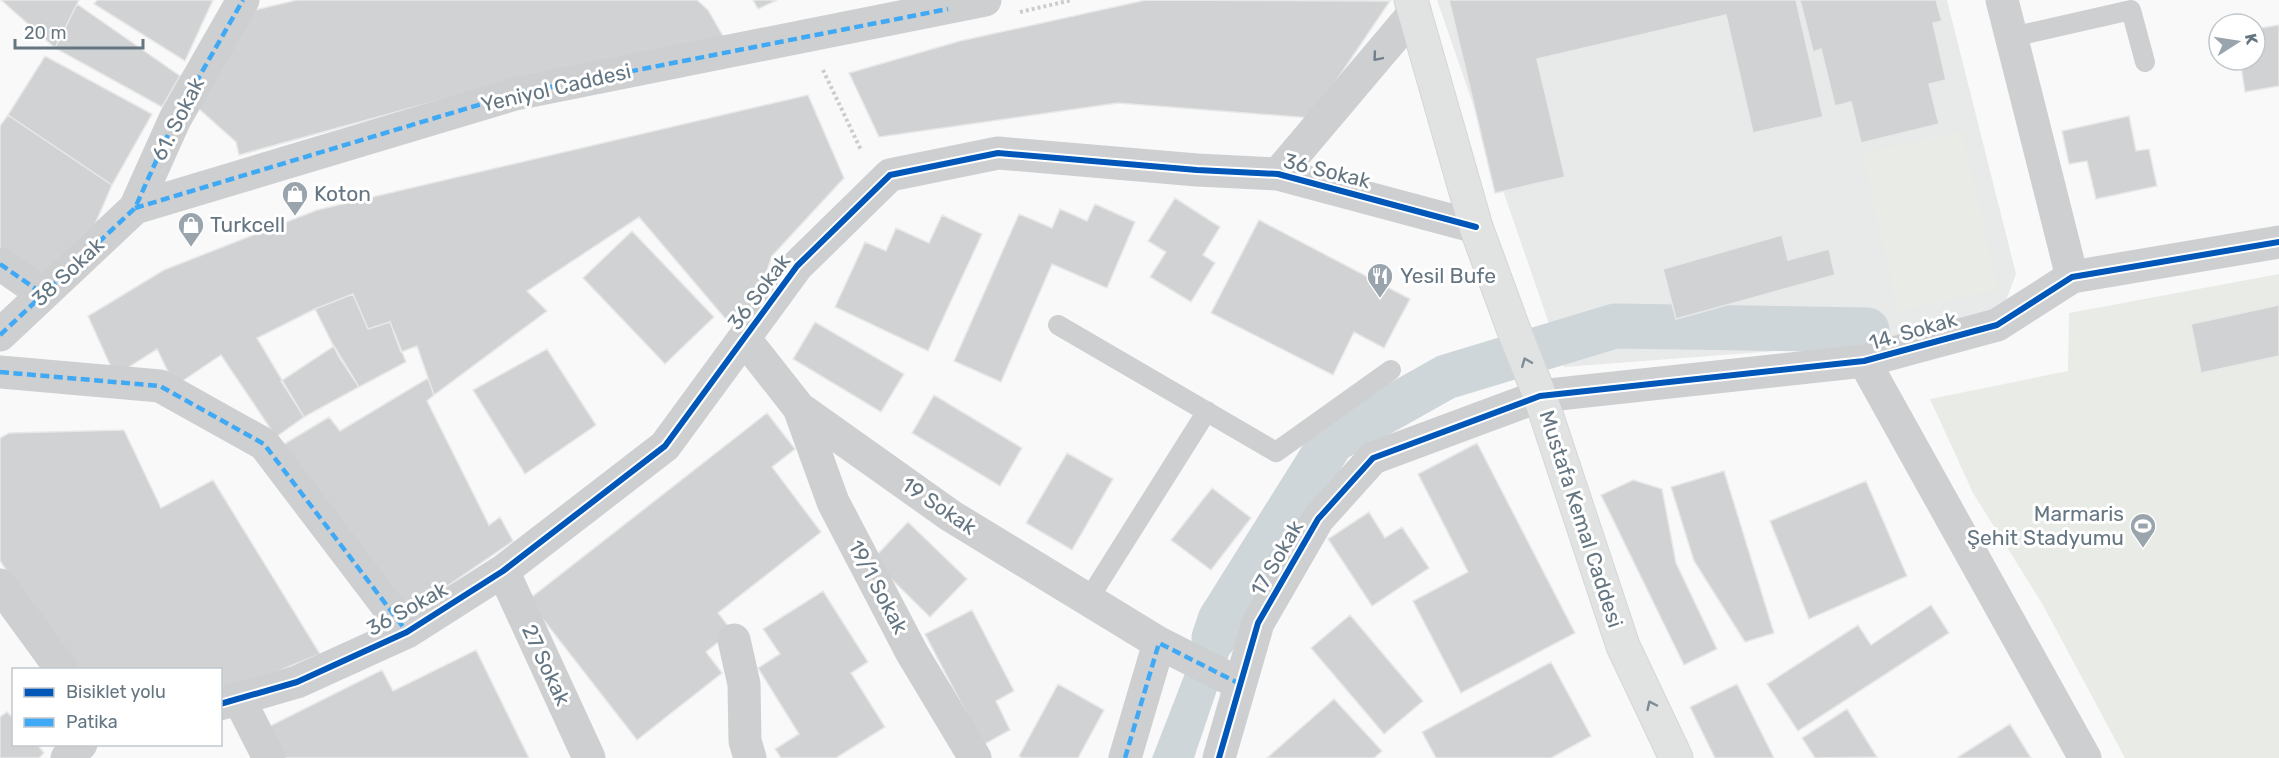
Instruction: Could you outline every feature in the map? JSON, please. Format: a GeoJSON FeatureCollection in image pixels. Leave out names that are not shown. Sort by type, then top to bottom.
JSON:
{"type":"FeatureCollection","features":[{"type":"Feature","properties":{"kind":"street","name":"61. Sokak"},"geometry":{"type":"LineString","coordinates":[[135,208],[175,119],[243,0]]}},
{"type":"Feature","properties":{"kind":"street","name":"Yeniyol Caddesi"},"geometry":{"type":"LineString","coordinates":[[135,208],[515,94],[807,36],[945,4],[985,0]]}},
{"type":"Feature","properties":{"kind":"street"},"geometry":{"type":"LineString","coordinates":[[2002,0],[2072,277]]}},
{"type":"Feature","properties":{"kind":"street"},"geometry":{"type":"LineString","coordinates":[[1278,174],[1413,6]]}},
{"type":"Feature","properties":{"kind":"street","name":"Mustafa Kemal Caddesi"},"geometry":{"type":"LineString","coordinates":[[1413,6],[1476,227],[1540,396],[1623,646],[1676,758]]}},
{"type":"Feature","properties":{"kind":"street","name":"36 Sokak"},"geometry":{"type":"LineString","coordinates":[[230,701],[297,682],[407,632],[503,572],[665,446],[797,266],[890,175],[998,153],[1197,170],[1278,174],[1476,227]]}},
{"type":"Feature","properties":{"kind":"street","name":"38 Sokak"},"geometry":{"type":"LineString","coordinates":[[0,335],[135,208]]}},
{"type":"Feature","properties":{"kind":"street","name":"14. Sokak"},"geometry":{"type":"LineString","coordinates":[[1540,396],[1864,361],[1997,325],[2072,277],[2279,242]]}},
{"type":"Feature","properties":{"kind":"street"},"geometry":{"type":"LineString","coordinates":[[0,264],[43,294]]}},
{"type":"Feature","properties":{"kind":"street","name":"19 Sokak"},"geometry":{"type":"LineString","coordinates":[[744,338],[799,408],[951,516],[1159,643],[1240,684]]}},
{"type":"Feature","properties":{"kind":"street"},"geometry":{"type":"LineString","coordinates":[[1864,361],[2085,758]]}},
{"type":"Feature","properties":{"kind":"street"},"geometry":{"type":"LineString","coordinates":[[0,372],[159,386],[264,444],[407,632]]}},
{"type":"Feature","properties":{"kind":"street","name":"17 Sokak"},"geometry":{"type":"LineString","coordinates":[[1219,758],[1258,623],[1318,519],[1372,458],[1540,396]]}},
{"type":"Feature","properties":{"kind":"street","name":"19/1 Sokak"},"geometry":{"type":"LineString","coordinates":[[799,408],[833,502],[912,653],[975,758]]}},
{"type":"Feature","properties":{"kind":"street","name":"27 Sokak"},"geometry":{"type":"LineString","coordinates":[[503,572],[589,758]]}},
{"type":"Feature","properties":{"kind":"street"},"geometry":{"type":"LineString","coordinates":[[0,585],[61,668]]}},
{"type":"Feature","properties":{"kind":"street"},"geometry":{"type":"LineString","coordinates":[[734,640],[744,684],[745,741],[750,758]]}},
{"type":"Feature","properties":{"kind":"street"},"geometry":{"type":"LineString","coordinates":[[1125,758],[1128,741],[1159,643]]}},
{"type":"Feature","properties":{"kind":"street"},"geometry":{"type":"LineString","coordinates":[[230,701],[269,758]]}},
{"type":"Feature","properties":{"kind":"street"},"geometry":{"type":"LineString","coordinates":[[67,758],[79,746]]}},
{"type":"Feature","properties":{"kind":"lane"},"geometry":{"type":"LineString","coordinates":[[2012,37],[2131,10],[2145,62]]}},
{"type":"Feature","properties":{"kind":"lane"},"geometry":{"type":"LineString","coordinates":[[1058,325],[1276,452],[1391,370]]}},
{"type":"Feature","properties":{"kind":"lane"},"geometry":{"type":"LineString","coordinates":[[1088,600],[1207,411]]}},
{"type":"Feature","properties":{"kind":"path"},"geometry":{"type":"LineString","coordinates":[[807,36],[878,186]]}},
{"type":"Feature","properties":{"kind":"shaded area"},"geometry":{"type":"Polygon","coordinates":[[[1437,0],[1947,0],[2016,274],[1997,325],[1844,346],[1564,367],[1437,0]]]}},
{"type":"Feature","properties":{"kind":"shaded area"},"geometry":{"type":"Polygon","coordinates":[[[1962,131],[1998,289],[1898,312],[1862,153],[1962,131]]]}},
{"type":"Feature","properties":{"kind":"shaded area","name":"Marmaris Şehit Stadyumu"},"geometry":{"type":"Polygon","coordinates":[[[2279,274],[2279,758],[2125,758],[2043,605],[1973,493],[1930,399],[2068,371],[2069,313],[2279,274]]]}},
{"type":"Feature","properties":{"kind":"shaded area"},"geometry":{"type":"Polygon","coordinates":[[[1214,638],[1232,646],[1194,758],[1152,758],[1196,645],[1214,638]]]}},
{"type":"Feature","properties":{"kind":"building"},"geometry":{"type":"Polygon","coordinates":[[[1,0],[79,0],[55,48],[1,0]]]}},
{"type":"Feature","properties":{"kind":"building"},"geometry":{"type":"Polygon","coordinates":[[[97,0],[213,0],[185,61],[94,4],[97,0]]]}},
{"type":"Feature","properties":{"kind":"building"},"geometry":{"type":"Polygon","coordinates":[[[297,0],[697,0],[708,10],[727,43],[495,85],[239,155],[236,142],[198,108],[247,12],[297,0]]]}},
{"type":"Feature","properties":{"kind":"building"},"geometry":{"type":"Polygon","coordinates":[[[753,0],[777,0],[758,9],[753,0]]]}},
{"type":"Feature","properties":{"kind":"building"},"geometry":{"type":"Polygon","coordinates":[[[1146,0],[1390,1],[1311,118],[1118,103],[879,137],[849,73],[960,41],[1146,0]]]}},
{"type":"Feature","properties":{"kind":"building"},"geometry":{"type":"Polygon","coordinates":[[[1449,0],[1796,0],[1823,117],[1753,133],[1726,15],[1537,59],[1565,177],[1495,193],[1449,0]]]}},
{"type":"Feature","properties":{"kind":"building"},"geometry":{"type":"Polygon","coordinates":[[[1800,0],[1936,0],[1942,21],[1933,23],[1946,80],[1929,84],[1939,124],[1861,143],[1851,102],[1835,106],[1821,49],[1813,52],[1800,0]]]}},
{"type":"Feature","properties":{"kind":"building"},"geometry":{"type":"Polygon","coordinates":[[[77,4],[180,76],[162,107],[55,48],[77,4]]]}},
{"type":"Feature","properties":{"kind":"building"},"geometry":{"type":"Polygon","coordinates":[[[2279,25],[2279,86],[2245,92],[2242,72],[2267,72],[2267,27],[2279,25]]]}},
{"type":"Feature","properties":{"kind":"building"},"geometry":{"type":"Polygon","coordinates":[[[45,56],[152,114],[112,185],[8,115],[45,56]]]}},
{"type":"Feature","properties":{"kind":"building"},"geometry":{"type":"Polygon","coordinates":[[[808,95],[844,178],[772,256],[758,297],[729,323],[639,217],[527,291],[547,311],[434,395],[417,346],[401,352],[390,322],[368,329],[353,294],[315,309],[257,338],[304,417],[276,437],[221,355],[175,386],[157,349],[115,376],[88,316],[164,270],[317,210],[808,95]]]}},
{"type":"Feature","properties":{"kind":"building"},"geometry":{"type":"Polygon","coordinates":[[[8,115],[112,185],[95,224],[35,281],[0,256],[0,126],[8,115]]]}},
{"type":"Feature","properties":{"kind":"building"},"geometry":{"type":"Polygon","coordinates":[[[2129,116],[2136,151],[2149,149],[2157,186],[2096,199],[2087,161],[2069,164],[2062,131],[2129,116]]]}},
{"type":"Feature","properties":{"kind":"building"},"geometry":{"type":"Polygon","coordinates":[[[1175,198],[1220,227],[1203,255],[1215,263],[1191,302],[1150,277],[1166,252],[1148,241],[1175,198]]]}},
{"type":"Feature","properties":{"kind":"building"},"geometry":{"type":"Polygon","coordinates":[[[1095,204],[1135,222],[1107,288],[1052,264],[1001,382],[954,361],[1019,214],[1052,228],[1060,209],[1087,221],[1095,204]]]}},
{"type":"Feature","properties":{"kind":"building"},"geometry":{"type":"Polygon","coordinates":[[[942,215],[982,234],[928,351],[835,307],[865,242],[886,251],[896,228],[929,243],[942,215]]]}},
{"type":"Feature","properties":{"kind":"building"},"geometry":{"type":"Polygon","coordinates":[[[1259,220],[1410,299],[1384,348],[1354,332],[1333,375],[1211,313],[1259,220]]]}},
{"type":"Feature","properties":{"kind":"building"},"geometry":{"type":"Polygon","coordinates":[[[632,231],[714,317],[665,364],[583,278],[632,231]]]}},
{"type":"Feature","properties":{"kind":"building"},"geometry":{"type":"Polygon","coordinates":[[[1782,235],[1788,260],[1829,249],[1835,275],[1676,319],[1663,269],[1782,235]]]}},
{"type":"Feature","properties":{"kind":"building"},"geometry":{"type":"Polygon","coordinates":[[[353,294],[368,329],[390,322],[406,362],[359,387],[339,357],[315,309],[353,294]]]}},
{"type":"Feature","properties":{"kind":"building"},"geometry":{"type":"Polygon","coordinates":[[[2279,305],[2279,356],[2201,373],[2191,324],[2279,305]]]}},
{"type":"Feature","properties":{"kind":"building"},"geometry":{"type":"Polygon","coordinates":[[[815,322],[904,374],[881,412],[793,359],[815,322]]]}},
{"type":"Feature","properties":{"kind":"building"},"geometry":{"type":"Polygon","coordinates":[[[334,346],[359,387],[304,417],[281,381],[334,346]]]}},
{"type":"Feature","properties":{"kind":"building"},"geometry":{"type":"Polygon","coordinates":[[[547,349],[596,425],[525,474],[473,390],[547,349]]]}},
{"type":"Feature","properties":{"kind":"building"},"geometry":{"type":"Polygon","coordinates":[[[428,378],[434,395],[427,401],[489,525],[500,517],[513,541],[402,617],[276,449],[329,417],[340,431],[428,378]]]}},
{"type":"Feature","properties":{"kind":"building"},"geometry":{"type":"Polygon","coordinates":[[[934,395],[1022,448],[1000,486],[912,433],[934,395]]]}},
{"type":"Feature","properties":{"kind":"building"},"geometry":{"type":"Polygon","coordinates":[[[767,413],[795,449],[772,467],[821,532],[718,613],[732,631],[706,652],[722,673],[637,740],[528,600],[767,413]]]}},
{"type":"Feature","properties":{"kind":"building"},"geometry":{"type":"Polygon","coordinates":[[[124,430],[161,508],[213,480],[320,654],[234,689],[222,690],[222,668],[73,668],[0,561],[0,438],[9,433],[124,430]]]}},
{"type":"Feature","properties":{"kind":"building"},"geometry":{"type":"Polygon","coordinates":[[[1477,443],[1575,633],[1461,693],[1413,601],[1468,572],[1418,474],[1477,443]]]}},
{"type":"Feature","properties":{"kind":"building"},"geometry":{"type":"Polygon","coordinates":[[[1067,453],[1113,479],[1072,550],[1026,523],[1067,453]]]}},
{"type":"Feature","properties":{"kind":"building"},"geometry":{"type":"Polygon","coordinates":[[[1724,471],[1774,633],[1745,642],[1694,561],[1671,487],[1724,471]]]}},
{"type":"Feature","properties":{"kind":"building"},"geometry":{"type":"Polygon","coordinates":[[[1633,480],[1662,489],[1676,563],[1717,649],[1684,665],[1601,495],[1633,480]]]}},
{"type":"Feature","properties":{"kind":"building"},"geometry":{"type":"Polygon","coordinates":[[[1866,481],[1907,576],[1809,619],[1770,521],[1866,481]]]}},
{"type":"Feature","properties":{"kind":"building"},"geometry":{"type":"Polygon","coordinates":[[[1212,488],[1251,518],[1211,570],[1171,540],[1212,488]]]}},
{"type":"Feature","properties":{"kind":"building"},"geometry":{"type":"Polygon","coordinates":[[[1369,512],[1385,538],[1402,527],[1429,568],[1372,606],[1328,539],[1369,512]]]}},
{"type":"Feature","properties":{"kind":"building"},"geometry":{"type":"Polygon","coordinates":[[[908,522],[967,579],[930,617],[872,560],[908,522]]]}},
{"type":"Feature","properties":{"kind":"building"},"geometry":{"type":"Polygon","coordinates":[[[823,591],[868,662],[851,673],[885,727],[836,758],[781,758],[775,749],[799,734],[758,668],[780,654],[763,629],[823,591]]]}},
{"type":"Feature","properties":{"kind":"building"},"geometry":{"type":"Polygon","coordinates":[[[1931,605],[1949,633],[1798,731],[1767,684],[1858,625],[1871,645],[1931,605]]]}},
{"type":"Feature","properties":{"kind":"building"},"geometry":{"type":"Polygon","coordinates":[[[972,610],[1014,691],[996,701],[1010,730],[983,745],[925,634],[972,610]]]}},
{"type":"Feature","properties":{"kind":"building"},"geometry":{"type":"Polygon","coordinates":[[[1350,615],[1423,701],[1384,734],[1311,648],[1350,615]]]}},
{"type":"Feature","properties":{"kind":"building"},"geometry":{"type":"Polygon","coordinates":[[[476,650],[529,758],[281,758],[266,728],[382,670],[393,691],[476,650]]]}},
{"type":"Feature","properties":{"kind":"building"},"geometry":{"type":"Polygon","coordinates":[[[1551,662],[1591,736],[1551,758],[1436,758],[1422,732],[1551,662]]]}},
{"type":"Feature","properties":{"kind":"building"},"geometry":{"type":"Polygon","coordinates":[[[1058,684],[1104,710],[1078,758],[1022,758],[1019,756],[1058,684]]]}},
{"type":"Feature","properties":{"kind":"building"},"geometry":{"type":"Polygon","coordinates":[[[1737,684],[1774,758],[1715,758],[1690,707],[1737,684]]]}},
{"type":"Feature","properties":{"kind":"building"},"geometry":{"type":"Polygon","coordinates":[[[1334,699],[1382,751],[1374,758],[1267,758],[1334,699]]]}},
{"type":"Feature","properties":{"kind":"building"},"geometry":{"type":"Polygon","coordinates":[[[1847,709],[1877,757],[1815,758],[1802,738],[1847,709]]]}},
{"type":"Feature","properties":{"kind":"building"},"geometry":{"type":"Polygon","coordinates":[[[7,712],[12,717],[12,746],[39,746],[44,753],[39,758],[0,758],[0,717],[7,712]]]}},
{"type":"Feature","properties":{"kind":"building"},"geometry":{"type":"Polygon","coordinates":[[[2010,724],[2031,758],[1958,757],[2010,724]]]}},
{"type":"Feature","properties":{"kind":"waterway"},"geometry":{"type":"LineString","coordinates":[[1214,638],[1220,620],[1332,441],[1446,377],[1615,326],[1867,330]]}},
{"type":"Feature","properties":{"kind":"marked path"},"geometry":{"type":"LineString","coordinates":[[0,335],[135,208],[175,119],[243,0]]}},
{"type":"Feature","properties":{"kind":"marked path"},"geometry":{"type":"LineString","coordinates":[[135,208],[515,94],[948,9]]}},
{"type":"Feature","properties":{"kind":"marked path"},"geometry":{"type":"LineString","coordinates":[[0,264],[43,294]]}},
{"type":"Feature","properties":{"kind":"marked path"},"geometry":{"type":"LineString","coordinates":[[0,372],[160,386],[264,444],[407,632]]}},
{"type":"Feature","properties":{"kind":"marked path"},"geometry":{"type":"LineString","coordinates":[[1125,758],[1159,643],[1240,684]]}},
{"type":"Feature","properties":{"kind":"cycle path"},"geometry":{"type":"LineString","coordinates":[[222,703],[297,682],[407,632],[503,571],[665,446],[797,266],[890,175],[998,153],[1197,170],[1278,174],[1476,227]]}},
{"type":"Feature","properties":{"kind":"cycle path"},"geometry":{"type":"LineString","coordinates":[[1219,758],[1258,623],[1318,519],[1373,458],[1540,396],[1864,361],[1997,325],[2072,277],[2279,242]]}},
{"type":"Feature","properties":{"kind":"place","name":"Koton"},"geometry":{"type":"Point","coordinates":[295,217]}},
{"type":"Feature","properties":{"kind":"place","name":"Turkcell"},"geometry":{"type":"Point","coordinates":[191,248]}},
{"type":"Feature","properties":{"kind":"place","name":"Yesil Bufe"},"geometry":{"type":"Point","coordinates":[1380,299]}},
{"type":"Feature","properties":{"kind":"place","name":"Marmaris Şehit Stadyumu"},"geometry":{"type":"Point","coordinates":[2143,549]}}]}
